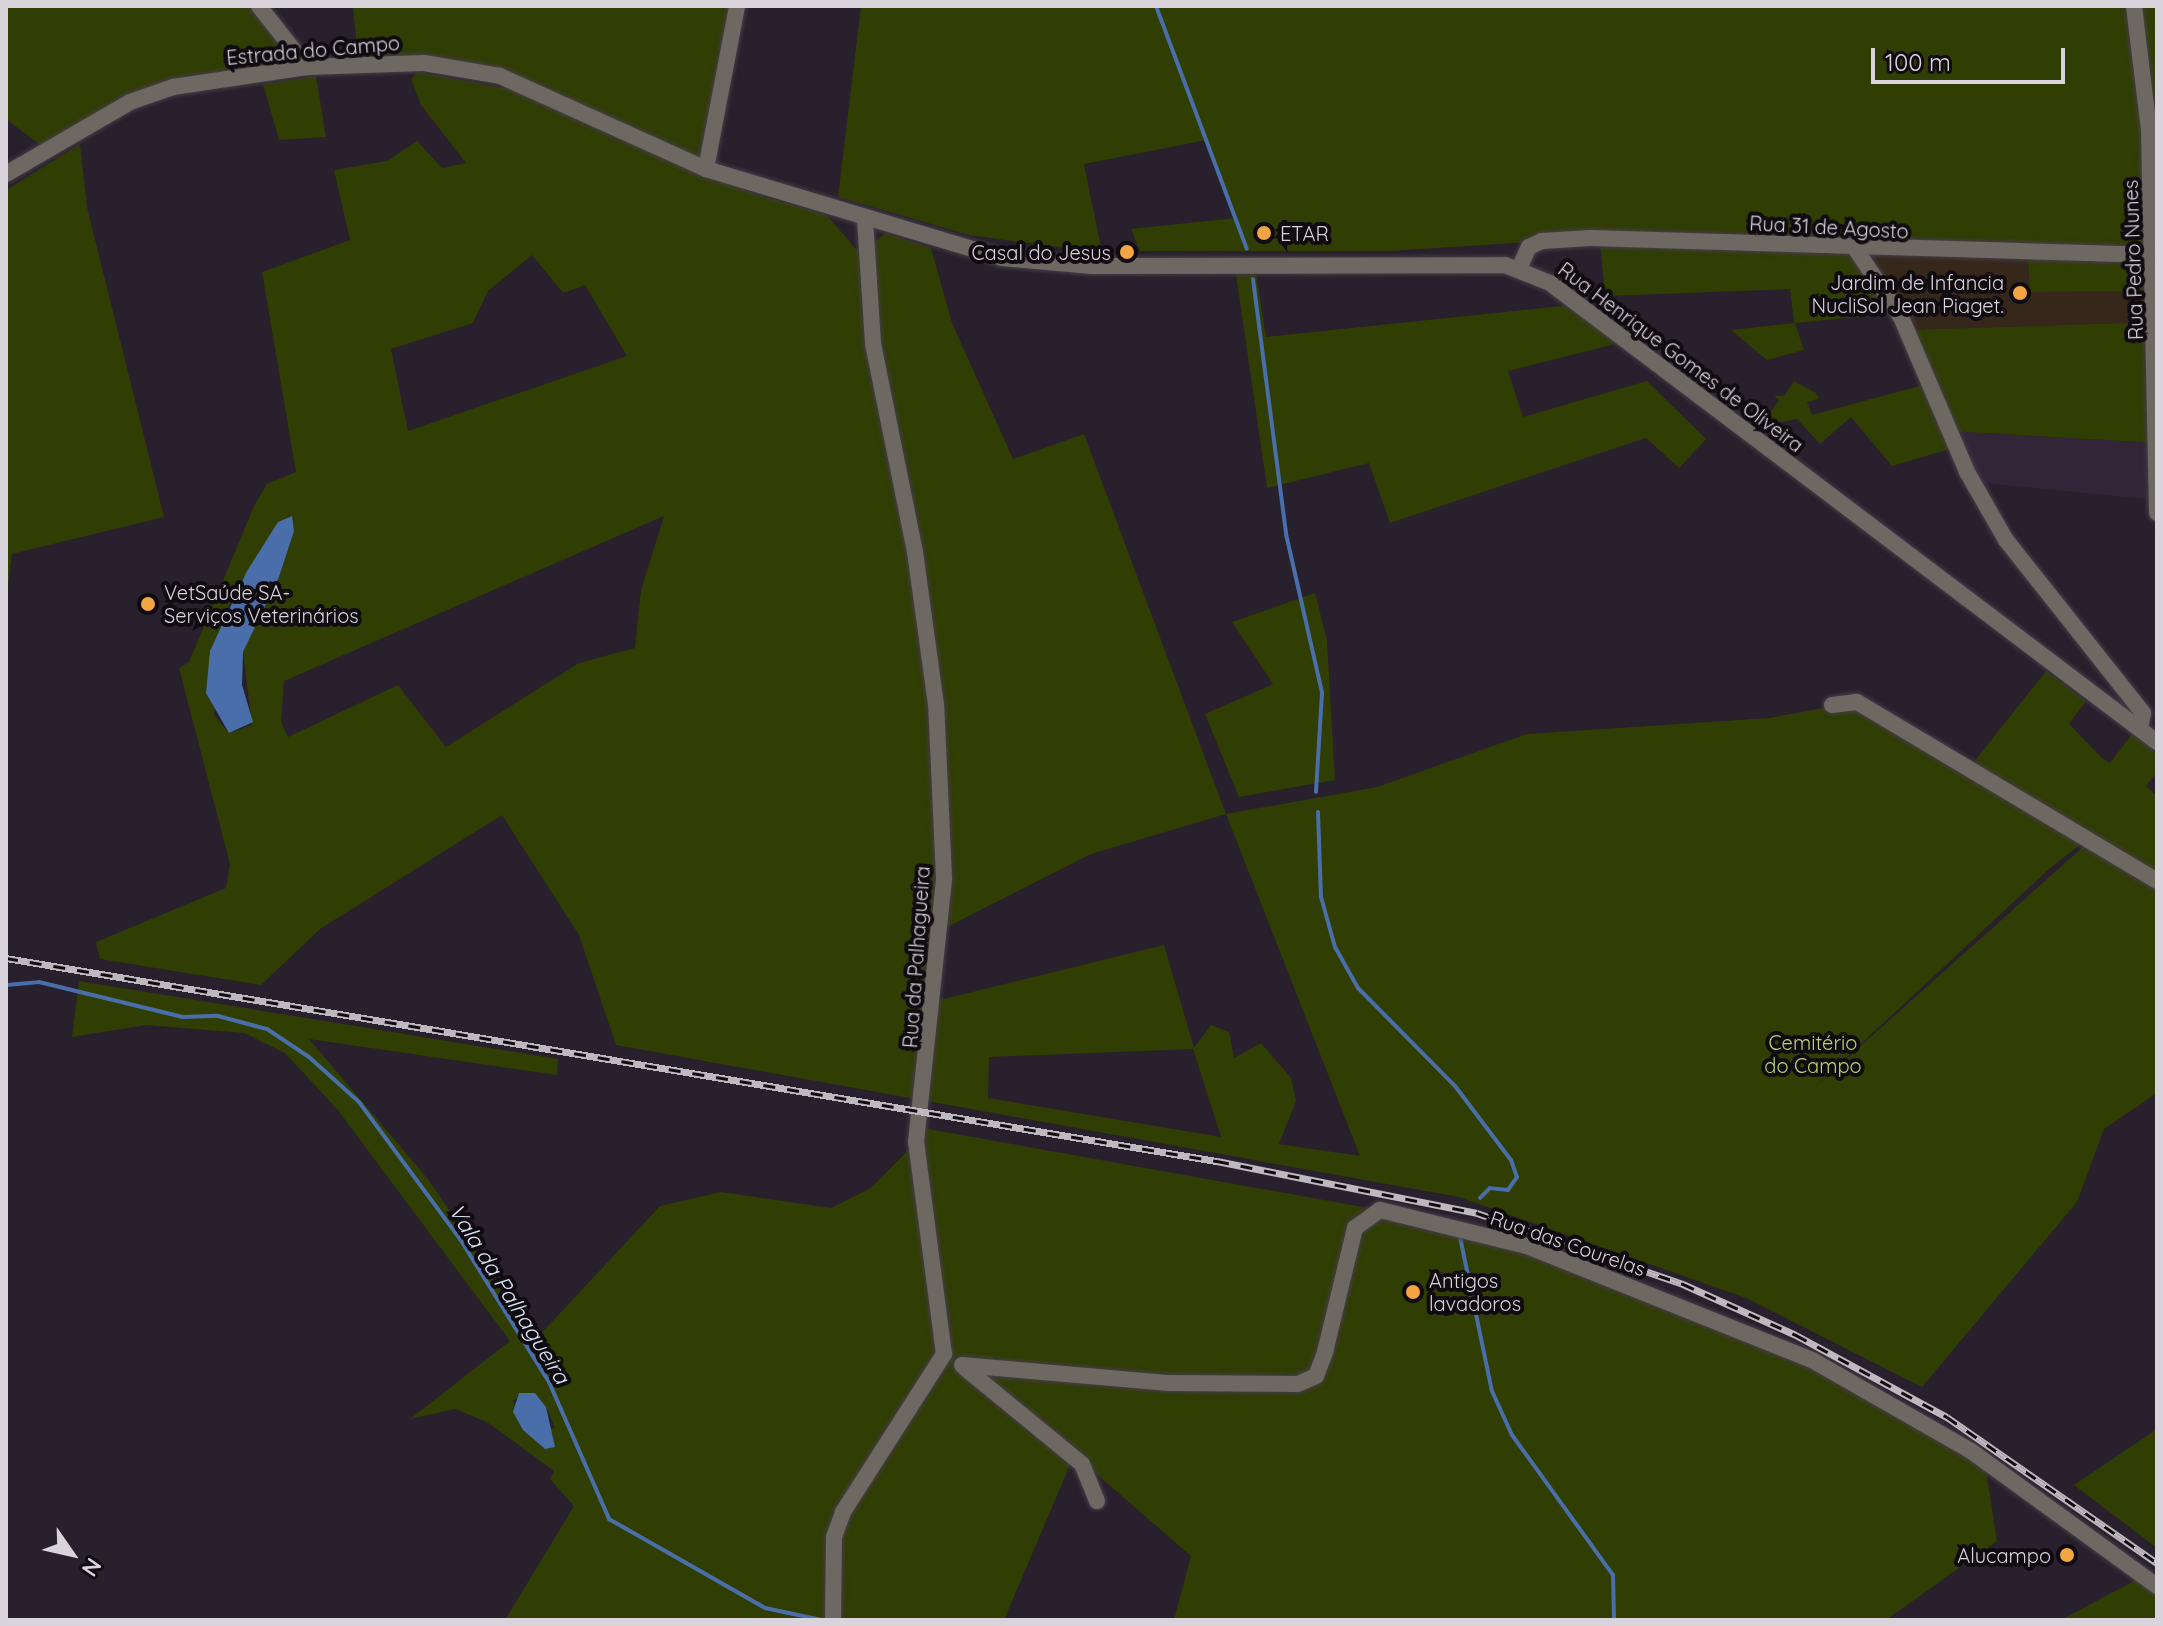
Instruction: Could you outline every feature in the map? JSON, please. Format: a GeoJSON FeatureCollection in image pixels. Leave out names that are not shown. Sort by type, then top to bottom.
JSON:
{"type":"FeatureCollection","features":[{"type":"Feature","properties":{"kind":"street"},"geometry":{"type":"LineString","coordinates":[[259,6],[307,67]]}},
{"type":"Feature","properties":{"kind":"street"},"geometry":{"type":"LineString","coordinates":[[706,169],[737,6]]}},
{"type":"Feature","properties":{"kind":"street","name":"Rua Pedro Nunes"},"geometry":{"type":"LineString","coordinates":[[2134,6],[2145,72],[2154,255],[2157,513]]}},
{"type":"Feature","properties":{"kind":"street","name":"Estrada do Campo"},"geometry":{"type":"LineString","coordinates":[[6,174],[144,96],[307,67],[401,61],[479,71],[706,169],[766,189]]}},
{"type":"Feature","properties":{"kind":"street","name":"Rua Henrique Gomes de Oliveira"},"geometry":{"type":"LineString","coordinates":[[766,189],[865,220],[1045,263],[1484,263],[1519,269],[1550,283],[2157,742]]}},
{"type":"Feature","properties":{"kind":"street","name":"Rua da Palhagueira"},"geometry":{"type":"LineString","coordinates":[[865,220],[873,343],[915,552],[936,705],[944,878],[916,1142],[944,1354]]}},
{"type":"Feature","properties":{"kind":"street","name":"Rua 31 de Agosto"},"geometry":{"type":"LineString","coordinates":[[1519,269],[1529,247],[1542,241],[2154,255]]}},
{"type":"Feature","properties":{"kind":"street"},"geometry":{"type":"LineString","coordinates":[[1855,248],[1901,317],[1967,472],[2006,540],[2143,713],[2140,729]]}},
{"type":"Feature","properties":{"kind":"street"},"geometry":{"type":"LineString","coordinates":[[1832,705],[1857,702],[2157,881]]}},
{"type":"Feature","properties":{"kind":"street","name":"Rua das Courelas"},"geometry":{"type":"LineString","coordinates":[[962,1365],[1169,1383],[1298,1384],[1316,1376],[1325,1352],[1355,1228],[1380,1210],[1394,1212],[1527,1246],[1812,1360],[1971,1451],[2157,1586]]}},
{"type":"Feature","properties":{"kind":"street"},"geometry":{"type":"LineString","coordinates":[[833,1620],[834,1537],[843,1512],[944,1354],[962,1365],[1082,1464],[1097,1501]]}},
{"type":"Feature","properties":{"kind":"shaded area","name":"Jardim de Infancia NucliSol Jean Piaget."},"geometry":{"type":"Polygon","coordinates":[[[1855,248],[2132,253],[2156,322],[1907,330],[1855,248]]]}},
{"type":"Feature","properties":{"kind":"shaded area"},"geometry":{"type":"Polygon","coordinates":[[[1951,431],[2155,443],[2156,500],[1973,482],[1951,431]]]}},
{"type":"Feature","properties":{"kind":"green space"},"geometry":{"type":"Polygon","coordinates":[[[6,6],[255,6],[290,44],[293,62],[172,79],[40,145],[6,119],[6,6]]]}},
{"type":"Feature","properties":{"kind":"green space"},"geometry":{"type":"Polygon","coordinates":[[[347,6],[737,6],[708,165],[488,65],[358,59],[353,7],[347,6]]]}},
{"type":"Feature","properties":{"kind":"green space"},"geometry":{"type":"Polygon","coordinates":[[[861,6],[2157,6],[2157,255],[1856,248],[1898,313],[1795,323],[1804,350],[1767,360],[1731,330],[1794,323],[1790,289],[1605,296],[1600,243],[1590,238],[1391,251],[1140,251],[1131,229],[1236,218],[1207,140],[1084,164],[1102,253],[969,235],[838,197],[861,6]]]}},
{"type":"Feature","properties":{"kind":"green space","name":"Cemitério do Campo"},"geometry":{"type":"Polygon","coordinates":[[[418,72],[515,90],[752,193],[827,215],[856,249],[867,249],[885,233],[931,248],[952,323],[1013,459],[1084,434],[1226,814],[1377,787],[1527,734],[1769,718],[1857,702],[1970,767],[2046,671],[2086,701],[2069,724],[2102,758],[2110,763],[2132,734],[2157,753],[2157,772],[2146,786],[2157,796],[2157,1093],[2104,1129],[2077,1202],[1922,1387],[1746,1298],[1459,1197],[616,1045],[579,935],[502,815],[320,929],[261,985],[100,959],[96,942],[226,888],[230,864],[179,668],[189,662],[254,506],[267,484],[296,472],[262,272],[350,240],[334,170],[387,161],[417,141],[442,168],[466,163],[421,105],[411,79],[418,72]],[[532,255],[488,291],[473,323],[391,349],[408,431],[627,356],[585,285],[563,293],[532,255]],[[291,516],[278,522],[223,616],[214,715],[229,733],[252,725],[243,652],[279,577],[294,530],[291,516]],[[664,516],[284,681],[281,722],[288,737],[398,685],[446,747],[579,663],[635,648],[641,590],[664,516]],[[1226,814],[1091,854],[941,930],[936,1001],[1164,945],[1194,1048],[1211,1025],[1229,1032],[1234,1058],[1261,1043],[1291,1078],[1296,1101],[1279,1144],[1360,1156],[1226,814]],[[2081,844],[2049,869],[1807,1094],[2085,845],[2081,844]],[[1193,1049],[989,1057],[988,1098],[1221,1137],[1193,1049]]]}},
{"type":"Feature","properties":{"kind":"green space"},"geometry":{"type":"Polygon","coordinates":[[[316,76],[326,137],[279,140],[263,84],[316,76]]]}},
{"type":"Feature","properties":{"kind":"green space"},"geometry":{"type":"Polygon","coordinates":[[[80,144],[87,207],[164,517],[12,554],[6,603],[6,190],[80,144]]]}},
{"type":"Feature","properties":{"kind":"green space"},"geometry":{"type":"Polygon","coordinates":[[[2028,258],[2144,259],[2147,291],[2030,292],[2028,258]]]}},
{"type":"Feature","properties":{"kind":"green space"},"geometry":{"type":"Polygon","coordinates":[[[1256,273],[1266,337],[1571,305],[1619,343],[1508,371],[1523,417],[1647,381],[1706,439],[1679,468],[1646,438],[1390,523],[1369,463],[1267,488],[1236,274],[1256,273]]]}},
{"type":"Feature","properties":{"kind":"green space"},"geometry":{"type":"Polygon","coordinates":[[[2155,322],[2155,443],[1951,431],[1907,330],[2155,322]]]}},
{"type":"Feature","properties":{"kind":"green space"},"geometry":{"type":"Polygon","coordinates":[[[1794,381],[1816,393],[1819,399],[1807,402],[1812,415],[1923,385],[1950,449],[1892,466],[1851,417],[1820,444],[1797,419],[1761,426],[1748,416],[1755,409],[1767,417],[1779,400],[1774,396],[1784,396],[1794,381]]]}},
{"type":"Feature","properties":{"kind":"green space"},"geometry":{"type":"Polygon","coordinates":[[[1315,593],[1327,641],[1335,780],[1239,797],[1205,714],[1273,684],[1232,622],[1315,593]]]}},
{"type":"Feature","properties":{"kind":"green space"},"geometry":{"type":"Polygon","coordinates":[[[79,981],[558,1059],[557,1075],[309,1039],[428,1179],[536,1339],[660,1206],[721,1192],[831,1208],[871,1188],[916,1142],[917,1127],[1380,1210],[1365,1216],[1325,1352],[1298,1384],[964,1366],[1073,1458],[1004,1620],[505,1620],[574,1506],[550,1479],[554,1471],[487,1422],[455,1409],[410,1419],[510,1341],[337,1109],[285,1053],[244,1033],[146,1025],[72,1037],[79,981]],[[535,1393],[513,1400],[523,1430],[555,1428],[546,1407],[535,1393]]]}},
{"type":"Feature","properties":{"kind":"green space"},"geometry":{"type":"Polygon","coordinates":[[[1376,1217],[1454,1227],[1772,1341],[1985,1463],[1997,1541],[1886,1620],[1174,1620],[1191,1556],[980,1373],[1305,1389],[1323,1380],[1354,1239],[1376,1217]]]}},
{"type":"Feature","properties":{"kind":"green space"},"geometry":{"type":"Polygon","coordinates":[[[2157,1429],[2157,1548],[2074,1485],[2157,1429]]]}},
{"type":"Feature","properties":{"kind":"green space"},"geometry":{"type":"Polygon","coordinates":[[[2143,1576],[2157,1586],[2157,1620],[2061,1620],[2143,1576]]]}},
{"type":"Feature","properties":{"kind":"water"},"geometry":{"type":"Polygon","coordinates":[[[292,516],[294,531],[279,577],[243,652],[242,685],[253,722],[229,733],[206,693],[210,651],[247,571],[278,522],[292,516]]]}},
{"type":"Feature","properties":{"kind":"water"},"geometry":{"type":"Polygon","coordinates":[[[519,1393],[535,1393],[546,1407],[555,1447],[545,1449],[523,1430],[513,1412],[519,1393]]]}},
{"type":"Feature","properties":{"kind":"waterway"},"geometry":{"type":"LineString","coordinates":[[1156,6],[1247,249]]}},
{"type":"Feature","properties":{"kind":"waterway"},"geometry":{"type":"LineString","coordinates":[[1253,279],[1286,534],[1322,693],[1316,792]]}},
{"type":"Feature","properties":{"kind":"waterway"},"geometry":{"type":"LineString","coordinates":[[1318,812],[1321,897],[1335,947],[1358,988],[1455,1086],[1511,1160],[1517,1177],[1508,1190],[1490,1188],[1480,1198]]}},
{"type":"Feature","properties":{"kind":"waterway","name":"Vala da Palhagueira"},"geometry":{"type":"LineString","coordinates":[[6,985],[39,982],[183,1017],[218,1016],[267,1029],[309,1057],[359,1102],[460,1239],[549,1382],[609,1519],[765,1608],[822,1620]]}},
{"type":"Feature","properties":{"kind":"waterway"},"geometry":{"type":"LineString","coordinates":[[1460,1237],[1492,1391],[1512,1435],[1613,1575],[1614,1620]]}},
{"type":"Feature","properties":{"kind":"railway"},"geometry":{"type":"LineString","coordinates":[[6,958],[1217,1161],[1477,1213],[1683,1284],[1796,1335],[1947,1417],[2157,1563]]}},
{"type":"Feature","properties":{"kind":"place","name":"ETAR"},"geometry":{"type":"Point","coordinates":[1264,233]}},
{"type":"Feature","properties":{"kind":"place","name":"Casal do Jesus"},"geometry":{"type":"Point","coordinates":[1127,252]}},
{"type":"Feature","properties":{"kind":"place","name":"Jardim de Infancia NucliSol Jean Piaget."},"geometry":{"type":"Point","coordinates":[2020,293]}},
{"type":"Feature","properties":{"kind":"place","name":"VetSaúde SA- Serviços Veterinários"},"geometry":{"type":"Point","coordinates":[148,604]}},
{"type":"Feature","properties":{"kind":"place","name":"Antigos lavadoros"},"geometry":{"type":"Point","coordinates":[1413,1292]}},
{"type":"Feature","properties":{"kind":"place","name":"Alucampo"},"geometry":{"type":"Point","coordinates":[2067,1555]}}]}
